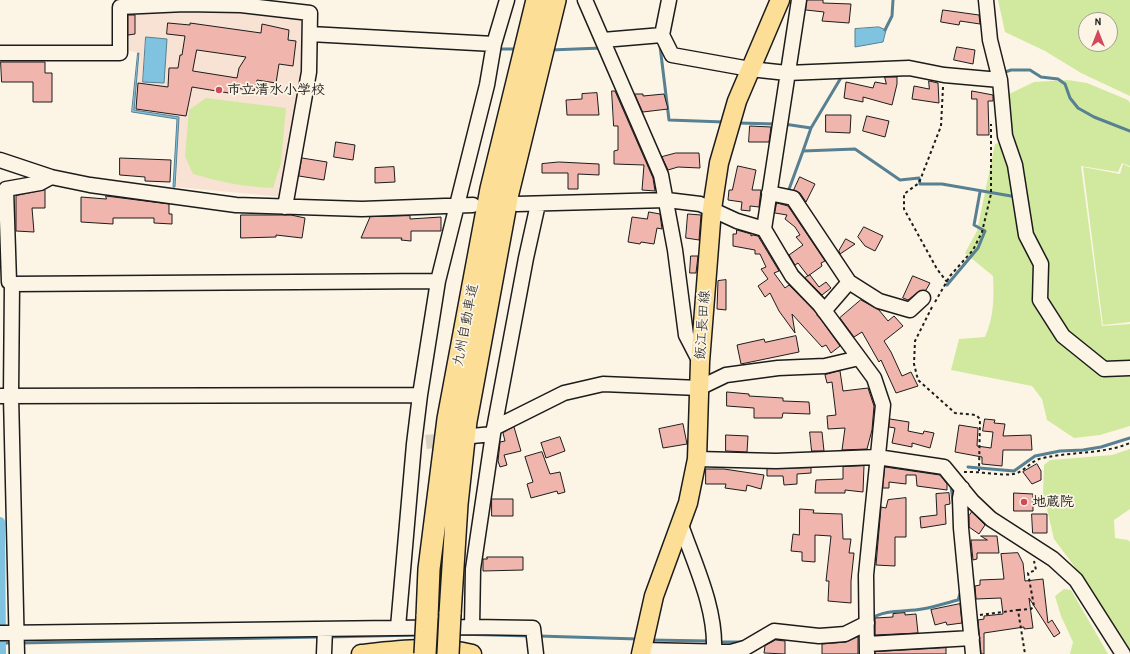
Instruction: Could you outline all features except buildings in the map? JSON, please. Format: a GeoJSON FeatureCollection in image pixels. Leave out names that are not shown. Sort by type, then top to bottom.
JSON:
{"type":"FeatureCollection","features":[{"type":"Feature","properties":{"kind":"highway","name":"九州自動車道"},"geometry":{"type":"LineString","coordinates":[[537,0],[537,40]]}},
{"type":"Feature","properties":{"kind":"highway","name":"九州自動車道"},"geometry":{"type":"LineString","coordinates":[[425,654],[429,569],[448,419],[491,189],[522,96],[537,40],[555,0]]}},
{"type":"Feature","properties":{"kind":"highway","name":"九州自動車道"},"geometry":{"type":"LineString","coordinates":[[448,654],[461,619],[457,504],[469,405],[508,193],[522,96]]}},
{"type":"Feature","properties":{"kind":"highway"},"geometry":{"type":"LineString","coordinates":[[460,654],[461,619]]}},
{"type":"Feature","properties":{"kind":"main road","name":"飯江長田線"},"geometry":{"type":"LineString","coordinates":[[642,652],[654,596],[688,503],[697,459],[700,362],[712,209],[719,163],[737,101],[780,0]]}},
{"type":"Feature","properties":{"kind":"main road"},"geometry":{"type":"LineString","coordinates":[[362,654],[401,650],[456,650],[472,654]]}},
{"type":"Feature","properties":{"kind":"street"},"geometry":{"type":"LineString","coordinates":[[398,627],[420,443],[420,395],[438,281],[487,86],[494,44],[507,0]]}},
{"type":"Feature","properties":{"kind":"street"},"geometry":{"type":"LineString","coordinates":[[585,0],[661,175],[667,200],[686,334],[700,362]]}},
{"type":"Feature","properties":{"kind":"street"},"geometry":{"type":"LineString","coordinates":[[669,0],[662,36],[672,55],[750,69],[787,73],[909,68],[944,75],[1000,80]]}},
{"type":"Feature","properties":{"kind":"street"},"geometry":{"type":"LineString","coordinates":[[799,0],[764,229],[792,276],[824,311],[874,378],[884,406],[877,458],[866,575],[867,649],[972,638]]}},
{"type":"Feature","properties":{"kind":"street"},"geometry":{"type":"LineString","coordinates":[[986,0],[990,40],[1000,80],[1005,136],[1014,165],[1026,235],[1041,264],[1040,300],[1063,336],[1104,369],[1130,368]]}},
{"type":"Feature","properties":{"kind":"street"},"geometry":{"type":"LineString","coordinates":[[0,53],[120,53],[120,7],[185,2],[241,5],[310,13],[310,72],[285,207]]}},
{"type":"Feature","properties":{"kind":"street"},"geometry":{"type":"LineString","coordinates":[[310,34],[494,44]]}},
{"type":"Feature","properties":{"kind":"street"},"geometry":{"type":"LineString","coordinates":[[603,40],[662,36]]}},
{"type":"Feature","properties":{"kind":"street"},"geometry":{"type":"LineString","coordinates":[[1,165],[90,185],[236,205],[362,209],[473,205]]}},
{"type":"Feature","properties":{"kind":"street"},"geometry":{"type":"LineString","coordinates":[[17,654],[6,396],[12,284],[9,282],[6,189],[40,184],[51,177]]}},
{"type":"Feature","properties":{"kind":"street"},"geometry":{"type":"LineString","coordinates":[[769,193],[793,198],[849,282],[879,302],[910,310],[923,298]]}},
{"type":"Feature","properties":{"kind":"street"},"geometry":{"type":"LineString","coordinates":[[517,204],[667,200],[700,204],[737,221],[764,229]]}},
{"type":"Feature","properties":{"kind":"street"},"geometry":{"type":"LineString","coordinates":[[461,619],[473,569],[493,431],[526,258],[538,204]]}},
{"type":"Feature","properties":{"kind":"street"},"geometry":{"type":"LineString","coordinates":[[12,284],[438,281]]}},
{"type":"Feature","properties":{"kind":"street"},"geometry":{"type":"LineString","coordinates":[[824,311],[849,282]]}},
{"type":"Feature","properties":{"kind":"street"},"geometry":{"type":"LineString","coordinates":[[472,436],[493,431],[564,393],[603,384],[699,388],[726,375],[778,368],[825,366],[859,358]]}},
{"type":"Feature","properties":{"kind":"street"},"geometry":{"type":"LineString","coordinates":[[6,396],[420,395]]}},
{"type":"Feature","properties":{"kind":"street"},"geometry":{"type":"LineString","coordinates":[[697,459],[776,461],[877,458],[944,467],[972,501],[991,519],[1053,559],[1076,580],[1123,654]]}},
{"type":"Feature","properties":{"kind":"street"},"geometry":{"type":"LineString","coordinates":[[962,488],[960,498],[961,528],[974,654]]}},
{"type":"Feature","properties":{"kind":"street"},"geometry":{"type":"LineString","coordinates":[[681,525],[708,603],[715,634],[714,651]]}},
{"type":"Feature","properties":{"kind":"street"},"geometry":{"type":"LineString","coordinates":[[0,633],[398,627],[461,619],[533,628],[536,654]]}},
{"type":"Feature","properties":{"kind":"street"},"geometry":{"type":"LineString","coordinates":[[642,652],[714,651],[731,653],[745,648],[774,631],[819,636],[845,634],[867,623]]}},
{"type":"Feature","properties":{"kind":"street"},"geometry":{"type":"LineString","coordinates":[[324,654],[325,629]]}},
{"type":"Feature","properties":{"kind":"path"},"geometry":{"type":"LineString","coordinates":[[943,85],[940,126],[919,182],[904,194],[904,209],[937,269],[946,282]]}},
{"type":"Feature","properties":{"kind":"path"},"geometry":{"type":"LineString","coordinates":[[979,471],[980,419],[976,415],[955,413],[918,380],[914,364],[915,341],[924,319],[950,276],[973,250],[982,232],[991,194],[991,130]]}},
{"type":"Feature","properties":{"kind":"path"},"geometry":{"type":"LineString","coordinates":[[950,473],[979,471],[1013,474],[1035,460],[1042,458],[1058,455],[1102,452],[1130,443]]}},
{"type":"Feature","properties":{"kind":"path"},"geometry":{"type":"LineString","coordinates":[[971,615],[1031,609],[1034,606],[1028,574],[1036,570],[1034,561],[1031,558]]}},
{"type":"Feature","properties":{"kind":"path"},"geometry":{"type":"LineString","coordinates":[[1018,610],[1025,654]]}},
{"type":"Feature","properties":{"kind":"shaded area","name":"市立清水小学校"},"geometry":{"type":"Polygon","coordinates":[[[240,8],[303,16],[306,70],[283,197],[176,187],[179,117],[134,110],[140,53],[124,50],[125,11],[240,8]]]}},
{"type":"Feature","properties":{"kind":"green space"},"geometry":{"type":"Polygon","coordinates":[[[998,0],[1130,0],[1130,96],[1081,73],[1045,51],[1005,32],[998,0]]]}},
{"type":"Feature","properties":{"kind":"green space"},"geometry":{"type":"Polygon","coordinates":[[[1068,80],[1087,83],[1128,100],[1130,103],[1130,166],[1122,163],[1118,172],[1081,166],[1102,326],[1130,324],[1130,426],[1100,435],[1074,438],[1047,420],[1042,399],[1032,386],[951,370],[959,339],[985,337],[992,314],[993,276],[965,253],[977,231],[995,144],[999,143],[1009,94],[1034,82],[1068,80]]]}},
{"type":"Feature","properties":{"kind":"green space"},"geometry":{"type":"Polygon","coordinates":[[[206,98],[286,108],[281,163],[273,188],[233,184],[193,174],[185,156],[189,110],[206,98]]]}},
{"type":"Feature","properties":{"kind":"green space"},"geometry":{"type":"Polygon","coordinates":[[[1123,164],[1130,167],[1130,322],[1103,325],[1083,167],[1120,174],[1123,164]]]}},
{"type":"Feature","properties":{"kind":"green space"},"geometry":{"type":"Polygon","coordinates":[[[1130,449],[1130,509],[1114,520],[1115,538],[1128,540],[1130,542],[1130,654],[1080,574],[1054,539],[1043,492],[1044,465],[1050,460],[1112,455],[1130,449]]]}},
{"type":"Feature","properties":{"kind":"green space"},"geometry":{"type":"Polygon","coordinates":[[[1064,589],[1071,590],[1108,654],[1070,654],[1073,642],[1061,616],[1055,596],[1064,589]]]}},
{"type":"Feature","properties":{"kind":"water"},"geometry":{"type":"Polygon","coordinates":[[[879,27],[886,30],[883,42],[855,47],[855,29],[879,27]]]}},
{"type":"Feature","properties":{"kind":"water"},"geometry":{"type":"Polygon","coordinates":[[[146,37],[167,39],[164,83],[143,82],[146,37]]]}},
{"type":"Feature","properties":{"kind":"water"},"geometry":{"type":"Polygon","coordinates":[[[138,53],[134,110],[179,117],[175,187],[173,187],[177,119],[132,112],[138,53]]]}},
{"type":"Feature","properties":{"kind":"waterway"},"geometry":{"type":"LineString","coordinates":[[885,30],[892,16],[893,0]]}},
{"type":"Feature","properties":{"kind":"waterway"},"geometry":{"type":"LineString","coordinates":[[660,46],[669,120],[724,122]]}},
{"type":"Feature","properties":{"kind":"waterway"},"geometry":{"type":"LineString","coordinates":[[550,50],[602,48]]}},
{"type":"Feature","properties":{"kind":"waterway"},"geometry":{"type":"LineString","coordinates":[[498,49],[518,49]]}},
{"type":"Feature","properties":{"kind":"waterway"},"geometry":{"type":"LineString","coordinates":[[1002,73],[1011,70],[1030,70],[1041,77],[1058,79],[1065,84],[1070,98],[1078,108],[1094,117],[1130,131]]}},
{"type":"Feature","properties":{"kind":"waterway"},"geometry":{"type":"LineString","coordinates":[[784,124],[811,128],[842,76]]}},
{"type":"Feature","properties":{"kind":"waterway"},"geometry":{"type":"LineString","coordinates":[[738,123],[776,124]]}},
{"type":"Feature","properties":{"kind":"waterway"},"geometry":{"type":"LineString","coordinates":[[811,128],[803,151],[855,149],[900,180],[919,178],[920,184],[942,184],[1011,196]]}},
{"type":"Feature","properties":{"kind":"waterway"},"geometry":{"type":"LineString","coordinates":[[788,192],[803,151]]}},
{"type":"Feature","properties":{"kind":"waterway"},"geometry":{"type":"LineString","coordinates":[[947,285],[978,248],[985,231],[974,225],[980,192]]}},
{"type":"Feature","properties":{"kind":"waterway"},"geometry":{"type":"LineString","coordinates":[[968,467],[1014,471],[1035,456],[1060,451],[1083,450],[1101,447],[1130,438]]}},
{"type":"Feature","properties":{"kind":"waterway"},"geometry":{"type":"LineString","coordinates":[[951,486],[954,508]]}},
{"type":"Feature","properties":{"kind":"waterway"},"geometry":{"type":"LineString","coordinates":[[0,522],[1,654]]}},
{"type":"Feature","properties":{"kind":"waterway"},"geometry":{"type":"LineString","coordinates":[[870,619],[889,612],[922,609],[958,600],[961,591]]}},
{"type":"Feature","properties":{"kind":"waterway"},"geometry":{"type":"LineString","coordinates":[[456,634],[530,636]]}},
{"type":"Feature","properties":{"kind":"waterway"},"geometry":{"type":"LineString","coordinates":[[328,637],[418,635]]}},
{"type":"Feature","properties":{"kind":"waterway"},"geometry":{"type":"LineString","coordinates":[[538,636],[638,639]]}},
{"type":"Feature","properties":{"kind":"waterway"},"geometry":{"type":"LineString","coordinates":[[20,643],[320,637]]}},
{"type":"Feature","properties":{"kind":"waterway"},"geometry":{"type":"LineString","coordinates":[[650,640],[710,641]]}},
{"type":"Feature","properties":{"kind":"waterway"},"geometry":{"type":"LineString","coordinates":[[717,642],[742,642]]}},
{"type":"Feature","properties":{"kind":"waterway"},"geometry":{"type":"LineString","coordinates":[[1,643],[12,643]]}},
{"type":"Feature","properties":{"kind":"tunnel"},"geometry":{"type":"LineString","coordinates":[[426,442],[453,439]]}},
{"type":"Feature","properties":{"kind":"place","name":"市立清水小学校"},"geometry":{"type":"Point","coordinates":[219,90]}},
{"type":"Feature","properties":{"kind":"place","name":"地蔵院"},"geometry":{"type":"Point","coordinates":[1024,502]}}]}
